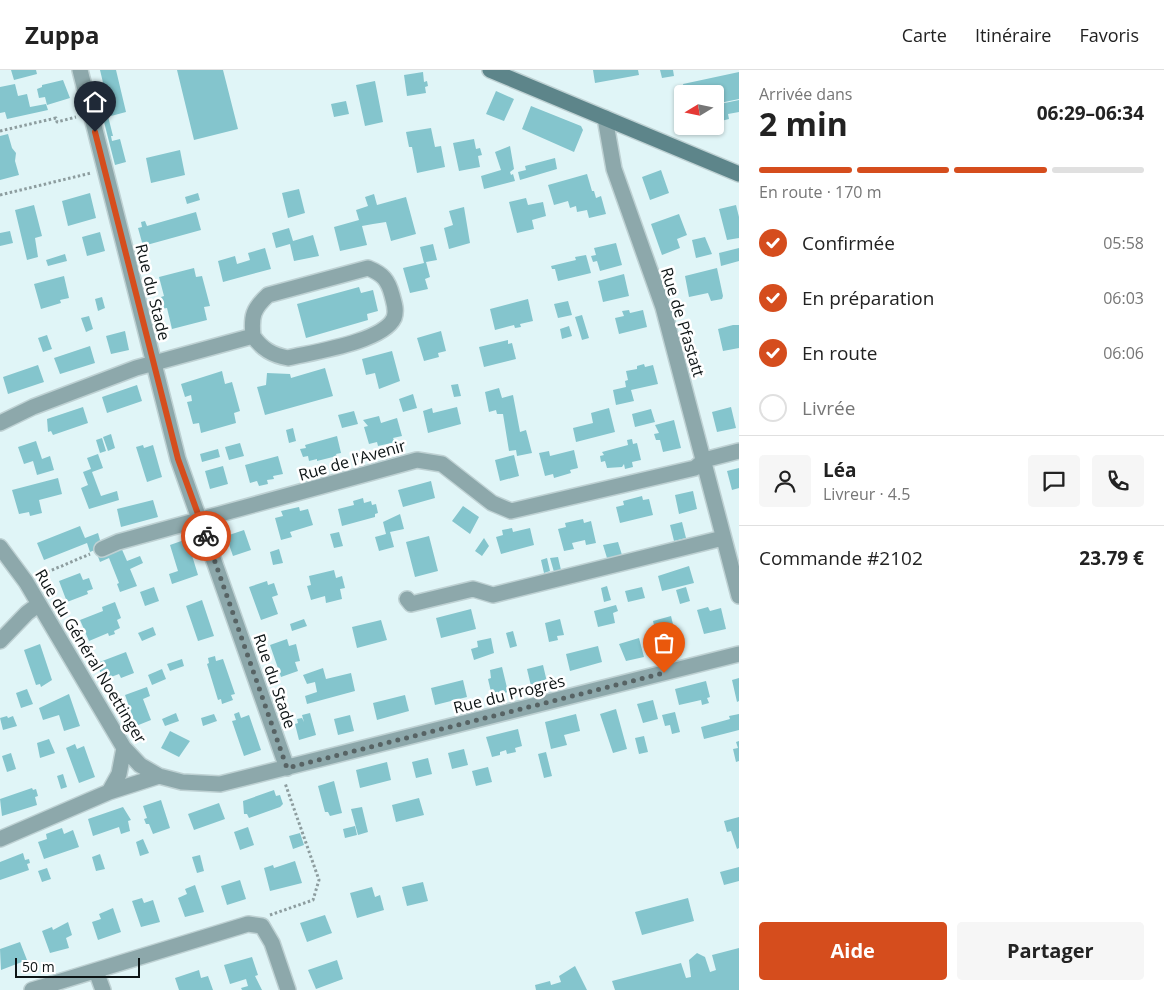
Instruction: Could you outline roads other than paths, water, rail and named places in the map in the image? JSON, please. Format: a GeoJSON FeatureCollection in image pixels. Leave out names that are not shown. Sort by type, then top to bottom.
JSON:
{"type":"FeatureCollection","features":[{"type":"Feature","properties":{"kind":"main road"},"geometry":{"type":"LineString","coordinates":[[490,70],[739,174]]}},
{"type":"Feature","properties":{"kind":"street","name":"Rue du Stade"},"geometry":{"type":"LineString","coordinates":[[80,70],[178,459],[287,768]]}},
{"type":"Feature","properties":{"kind":"street","name":"Rue de Pfastatt"},"geometry":{"type":"LineString","coordinates":[[605,118],[614,169],[663,307],[739,596]]}},
{"type":"Feature","properties":{"kind":"street"},"geometry":{"type":"LineString","coordinates":[[368,268],[379,272],[388,280],[396,310],[394,318],[386,329],[373,336],[288,358],[273,356],[259,345],[253,336],[252,321],[256,306],[268,295],[368,268]]}},
{"type":"Feature","properties":{"kind":"street"},"geometry":{"type":"LineString","coordinates":[[1,424],[33,406],[153,363],[253,336]]}},
{"type":"Feature","properties":{"kind":"street","name":"Rue de l'Avenir"},"geometry":{"type":"LineString","coordinates":[[200,521],[417,460],[442,464],[492,503],[511,511],[694,468],[704,460],[739,451]]}},
{"type":"Feature","properties":{"kind":"street"},"geometry":{"type":"LineString","coordinates":[[102,549],[118,542],[200,521]]}},
{"type":"Feature","properties":{"kind":"street"},"geometry":{"type":"LineString","coordinates":[[407,600],[412,604],[473,589],[493,595],[723,538]]}},
{"type":"Feature","properties":{"kind":"street","name":"Rue du Général Noettinger"},"geometry":{"type":"LineString","coordinates":[[0,547],[26,582],[124,748],[140,765],[159,776]]}},
{"type":"Feature","properties":{"kind":"street"},"geometry":{"type":"LineString","coordinates":[[0,642],[27,613],[39,604]]}},
{"type":"Feature","properties":{"kind":"street","name":"Rue du Progrès"},"geometry":{"type":"LineString","coordinates":[[159,776],[182,782],[220,784],[739,654]]}},
{"type":"Feature","properties":{"kind":"street"},"geometry":{"type":"LineString","coordinates":[[108,792],[119,774],[124,748]]}},
{"type":"Feature","properties":{"kind":"street"},"geometry":{"type":"LineString","coordinates":[[0,839],[108,792],[159,776]]}},
{"type":"Feature","properties":{"kind":"street"},"geometry":{"type":"LineString","coordinates":[[32,990],[248,924],[262,926],[272,943],[288,990]]}},
{"type":"Feature","properties":{"kind":"street"},"geometry":{"type":"LineString","coordinates":[[96,971],[103,990]]}}]}
